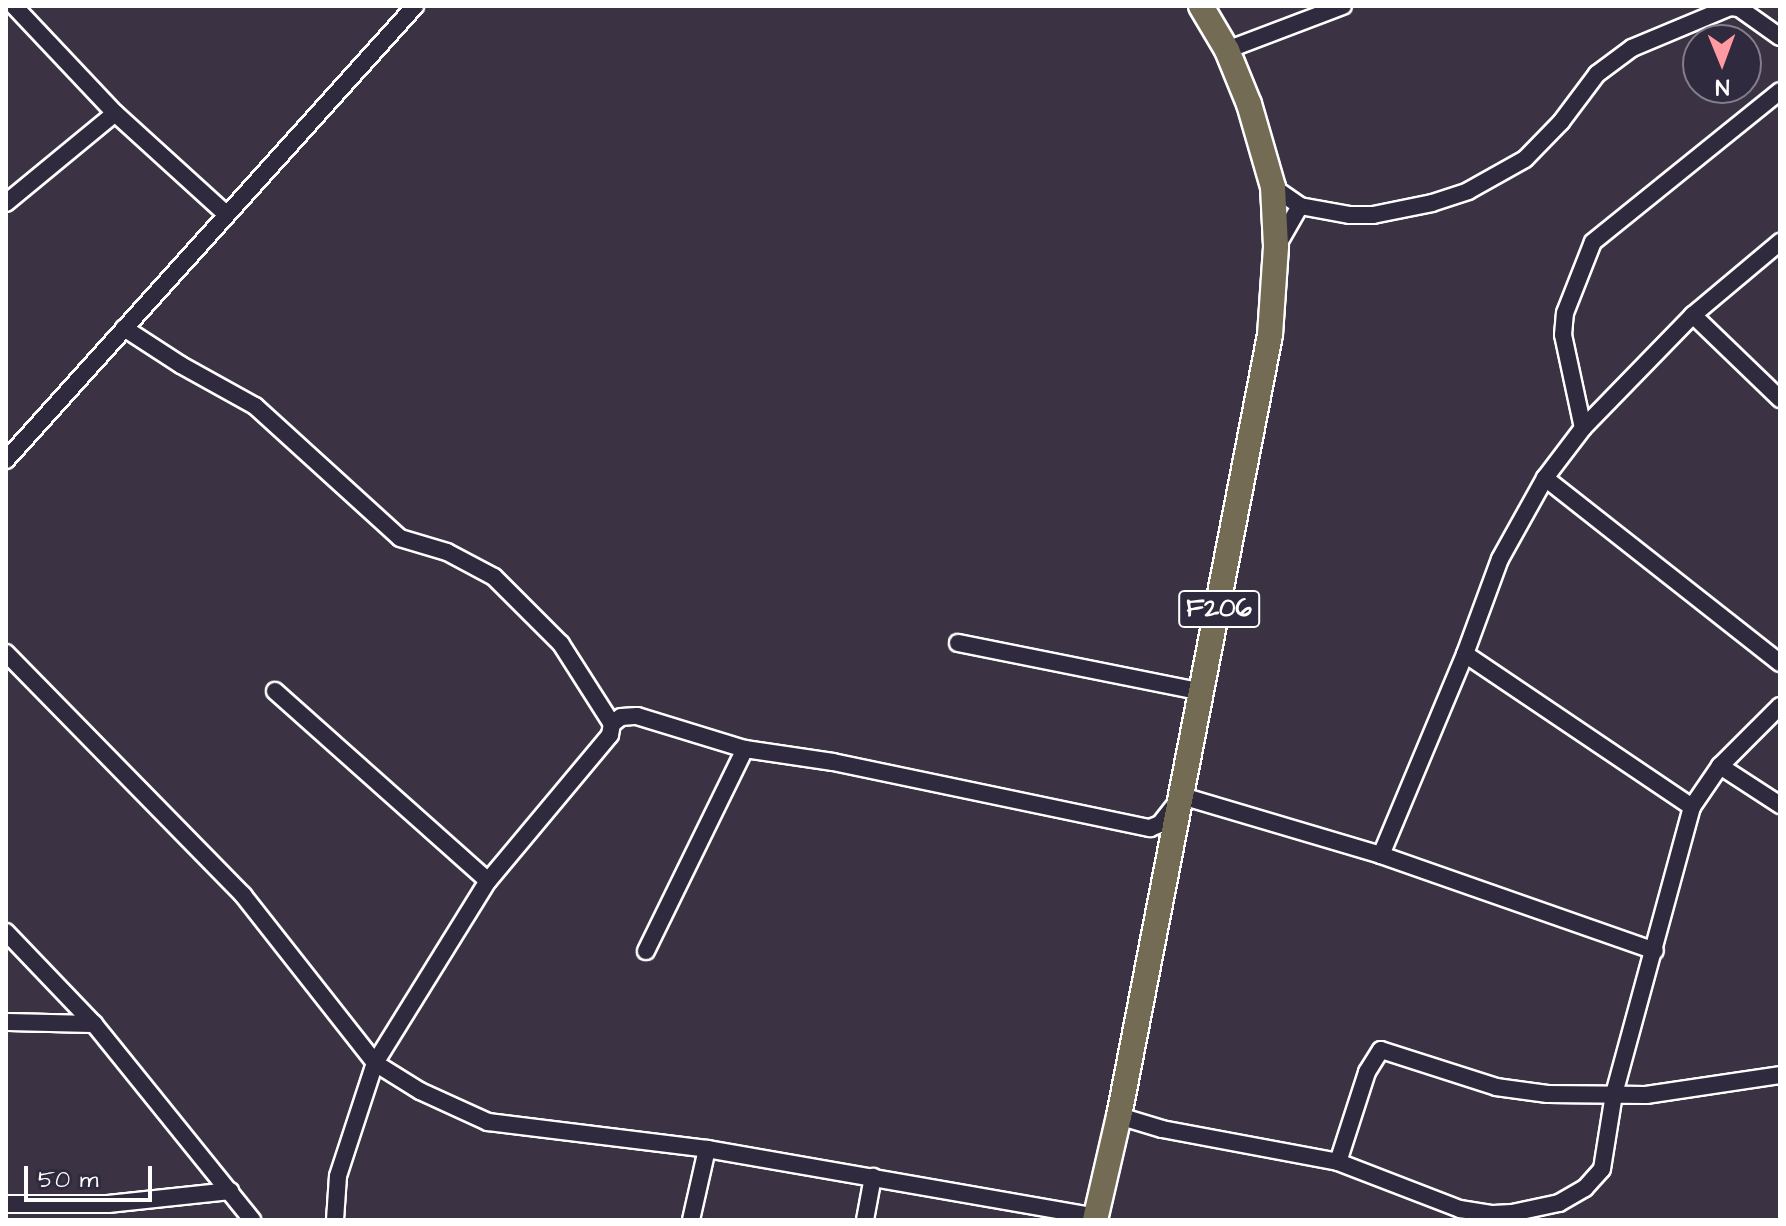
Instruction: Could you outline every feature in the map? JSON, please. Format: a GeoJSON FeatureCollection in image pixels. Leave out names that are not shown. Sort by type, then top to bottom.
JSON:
{"type":"FeatureCollection","features":[{"type":"Feature","properties":{"kind":"main road","name":"F206"},"geometry":{"type":"LineString","coordinates":[[1095,1218],[1119,1116],[1270,335],[1276,246],[1273,187],[1249,104],[1227,50],[1201,6]]}},
{"type":"Feature","properties":{"kind":"street"},"geometry":{"type":"LineString","coordinates":[[14,6],[115,113],[225,213]]}},
{"type":"Feature","properties":{"kind":"street"},"geometry":{"type":"LineString","coordinates":[[6,460],[225,213],[415,6]]}},
{"type":"Feature","properties":{"kind":"street"},"geometry":{"type":"LineString","coordinates":[[1227,50],[1343,6]]}},
{"type":"Feature","properties":{"kind":"street"},"geometry":{"type":"LineString","coordinates":[[1273,187],[1300,206],[1350,215],[1373,215],[1468,191],[1525,159],[1561,122],[1597,74],[1632,48],[1720,8],[1739,8],[1780,37]]}},
{"type":"Feature","properties":{"kind":"street"},"geometry":{"type":"LineString","coordinates":[[1583,428],[1563,335],[1565,313],[1593,242],[1780,91]]}},
{"type":"Feature","properties":{"kind":"street"},"geometry":{"type":"LineString","coordinates":[[6,203],[115,113]]}},
{"type":"Feature","properties":{"kind":"street"},"geometry":{"type":"LineString","coordinates":[[1276,246],[1300,206]]}},
{"type":"Feature","properties":{"kind":"street"},"geometry":{"type":"LineString","coordinates":[[1381,855],[1465,654],[1500,559],[1545,478],[1583,428],[1693,315],[1780,242]]}},
{"type":"Feature","properties":{"kind":"street"},"geometry":{"type":"LineString","coordinates":[[1693,315],[1780,399]]}},
{"type":"Feature","properties":{"kind":"street"},"geometry":{"type":"LineString","coordinates":[[124,328],[181,365],[255,406],[400,538],[447,552],[494,577],[561,644],[612,724]]}},
{"type":"Feature","properties":{"kind":"street"},"geometry":{"type":"LineString","coordinates":[[1545,478],[1780,663]]}},
{"type":"Feature","properties":{"kind":"street"},"geometry":{"type":"LineString","coordinates":[[958,643],[1203,692]]}},
{"type":"Feature","properties":{"kind":"street"},"geometry":{"type":"LineString","coordinates":[[6,653],[243,895],[375,1063],[420,1091],[488,1122],[707,1149],[1095,1218]]}},
{"type":"Feature","properties":{"kind":"street"},"geometry":{"type":"LineString","coordinates":[[1465,654],[1692,807]]}},
{"type":"Feature","properties":{"kind":"street"},"geometry":{"type":"LineString","coordinates":[[275,691],[488,881]]}},
{"type":"Feature","properties":{"kind":"street"},"geometry":{"type":"LineString","coordinates":[[1119,1116],[1162,1129],[1338,1162],[1460,1209],[1493,1214],[1532,1210],[1559,1203],[1585,1188],[1602,1169],[1614,1094],[1692,807],[1720,766],[1780,706]]}},
{"type":"Feature","properties":{"kind":"street"},"geometry":{"type":"LineString","coordinates":[[335,1220],[338,1176],[375,1063],[488,881],[610,735],[612,724],[621,717],[637,716],[745,749],[833,762],[1150,828],[1160,824],[1182,796],[1381,855],[1655,951]]}},
{"type":"Feature","properties":{"kind":"street"},"geometry":{"type":"LineString","coordinates":[[646,951],[745,749]]}},
{"type":"Feature","properties":{"kind":"street"},"geometry":{"type":"LineString","coordinates":[[1720,766],[1780,805]]}},
{"type":"Feature","properties":{"kind":"street"},"geometry":{"type":"LineString","coordinates":[[6,932],[94,1024],[252,1220]]}},
{"type":"Feature","properties":{"kind":"street"},"geometry":{"type":"LineString","coordinates":[[6,1022],[94,1024]]}},
{"type":"Feature","properties":{"kind":"street"},"geometry":{"type":"LineString","coordinates":[[1338,1162],[1367,1072],[1381,1050],[1496,1087],[1548,1094],[1675,1092],[1780,1075]]}},
{"type":"Feature","properties":{"kind":"street"},"geometry":{"type":"LineString","coordinates":[[691,1220],[707,1149]]}},
{"type":"Feature","properties":{"kind":"street"},"geometry":{"type":"LineString","coordinates":[[865,1220],[873,1177]]}},
{"type":"Feature","properties":{"kind":"street"},"geometry":{"type":"LineString","coordinates":[[6,1204],[108,1204],[230,1191]]}}]}
